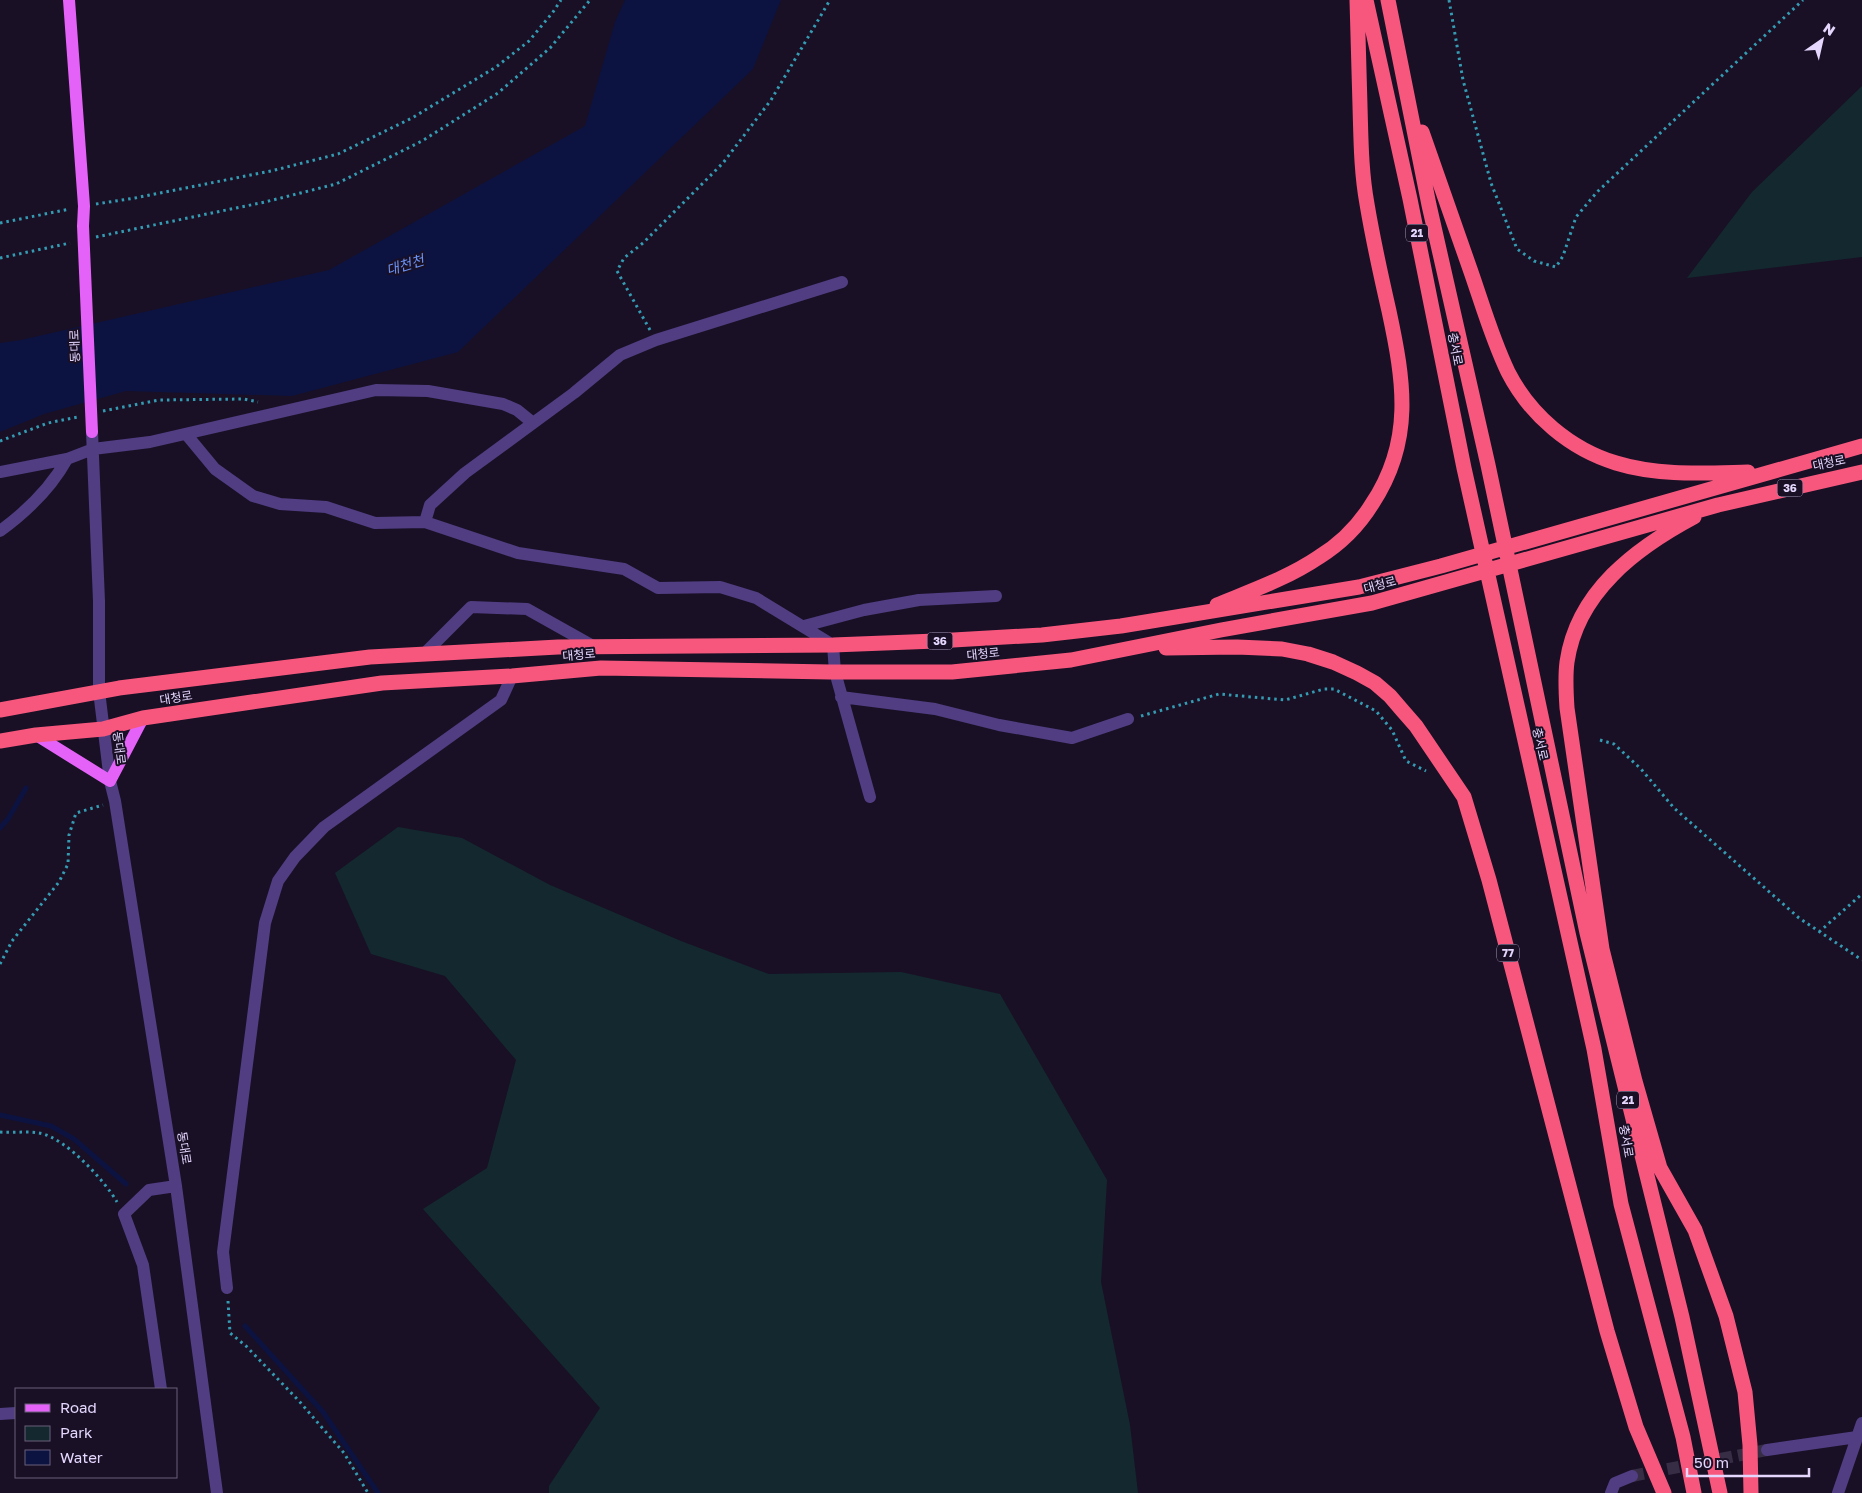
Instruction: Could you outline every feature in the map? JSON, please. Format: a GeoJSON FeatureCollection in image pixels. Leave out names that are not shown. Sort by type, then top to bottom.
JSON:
{"type":"FeatureCollection","features":[{"type":"Feature","properties":{"kind":"highway"},"geometry":{"type":"LineString","coordinates":[[1196,614],[1296,571],[1321,557],[1356,526],[1368,510],[1385,483],[1398,449],[1402,429],[1402,385],[1399,358],[1367,202],[1361,158],[1357,0]]}},
{"type":"Feature","properties":{"kind":"highway","name":"충서로"},"geometry":{"type":"LineString","coordinates":[[1366,0],[1410,199],[1464,468],[1594,1049],[1621,1204],[1684,1437],[1694,1493]]}},
{"type":"Feature","properties":{"kind":"highway","name":"충서로"},"geometry":{"type":"LineString","coordinates":[[1388,0],[1429,205],[1488,465],[1587,933],[1682,1317],[1720,1493]]}},
{"type":"Feature","properties":{"kind":"highway"},"geometry":{"type":"LineString","coordinates":[[1404,82],[1504,363],[1523,396],[1540,416],[1574,444],[1592,454],[1616,463],[1666,472],[1769,472]]}},
{"type":"Feature","properties":{"kind":"highway","name":"대청로"},"geometry":{"type":"LineString","coordinates":[[0,710],[99,692],[242,672],[370,657],[593,646],[833,645],[1042,634],[1122,626],[1368,584],[1441,566],[1862,446]]}},
{"type":"Feature","properties":{"kind":"highway","name":"대청로"},"geometry":{"type":"LineString","coordinates":[[0,741],[36,735],[103,729],[143,718],[382,683],[512,676],[601,668],[952,672],[1071,660],[1221,630],[1372,603],[1718,505],[1862,472]]}},
{"type":"Feature","properties":{"kind":"highway"},"geometry":{"type":"LineString","coordinates":[[1718,505],[1656,540],[1627,560],[1609,578],[1595,595],[1576,628],[1567,662],[1566,683],[1574,756],[1602,949],[1660,1168],[1695,1230],[1726,1316],[1745,1392],[1750,1445],[1751,1493]]}},
{"type":"Feature","properties":{"kind":"highway","name":"77"},"geometry":{"type":"LineString","coordinates":[[1127,649],[1237,647],[1282,649],[1308,654],[1333,662],[1375,683],[1390,696],[1416,726],[1464,797],[1489,880],[1607,1331],[1636,1427],[1664,1493]]}},
{"type":"Feature","properties":{"kind":"main road","name":"동대로"},"geometry":{"type":"LineString","coordinates":[[69,0],[84,206],[83,226],[92,432]]}},
{"type":"Feature","properties":{"kind":"main road"},"geometry":{"type":"LineString","coordinates":[[36,735],[110,781],[143,718]]}},
{"type":"Feature","properties":{"kind":"street"},"geometry":{"type":"LineString","coordinates":[[426,522],[430,505],[465,473],[574,393],[620,355],[656,340],[842,282]]}},
{"type":"Feature","properties":{"kind":"street"},"geometry":{"type":"LineString","coordinates":[[0,472],[67,459],[93,449],[150,442],[376,390],[428,391],[503,404],[518,410],[534,423]]}},
{"type":"Feature","properties":{"kind":"street","name":"동대로"},"geometry":{"type":"LineString","coordinates":[[92,432],[100,601],[99,692],[103,729],[176,1186],[217,1493]]}},
{"type":"Feature","properties":{"kind":"street"},"geometry":{"type":"LineString","coordinates":[[186,434],[215,469],[253,496],[280,504],[326,507],[375,523],[426,522],[518,553],[624,569],[658,588],[720,587],[756,598],[833,645],[835,672],[870,797]]}},
{"type":"Feature","properties":{"kind":"street"},"geometry":{"type":"LineString","coordinates":[[0,531],[24,513],[61,471],[67,459]]}},
{"type":"Feature","properties":{"kind":"street"},"geometry":{"type":"LineString","coordinates":[[804,626],[864,610],[919,600],[996,596]]}},
{"type":"Feature","properties":{"kind":"street"},"geometry":{"type":"LineString","coordinates":[[424,654],[471,607],[527,609],[593,646]]}},
{"type":"Feature","properties":{"kind":"street"},"geometry":{"type":"LineString","coordinates":[[227,1288],[223,1252],[265,923],[278,881],[295,857],[324,827],[501,700],[512,676]]}},
{"type":"Feature","properties":{"kind":"street"},"geometry":{"type":"LineString","coordinates":[[841,696],[936,709],[999,725],[1072,738],[1128,719]]}},
{"type":"Feature","properties":{"kind":"street"},"geometry":{"type":"LineString","coordinates":[[161,1388],[143,1265],[124,1214],[149,1190],[176,1186]]}},
{"type":"Feature","properties":{"kind":"street"},"geometry":{"type":"LineString","coordinates":[[0,1414],[15,1413]]}},
{"type":"Feature","properties":{"kind":"street"},"geometry":{"type":"LineString","coordinates":[[1838,1493],[1862,1423]]}},
{"type":"Feature","properties":{"kind":"street"},"geometry":{"type":"LineString","coordinates":[[1767,1450],[1857,1437]]}},
{"type":"Feature","properties":{"kind":"street"},"geometry":{"type":"LineString","coordinates":[[1611,1493],[1615,1483],[1632,1476]]}},
{"type":"Feature","properties":{"kind":"path"},"geometry":{"type":"LineString","coordinates":[[0,224],[262,172],[338,154],[412,118],[496,67],[528,42],[561,0]]}},
{"type":"Feature","properties":{"kind":"path"},"geometry":{"type":"LineString","coordinates":[[88,239],[265,202],[336,184],[422,141],[498,93],[550,48],[590,0]]}},
{"type":"Feature","properties":{"kind":"path"},"geometry":{"type":"LineString","coordinates":[[656,340],[617,271],[624,258],[643,243],[729,155],[771,100],[830,0]]}},
{"type":"Feature","properties":{"kind":"path"},"geometry":{"type":"LineString","coordinates":[[1449,0],[1463,80],[1491,183],[1517,248],[1534,261],[1556,267],[1563,256],[1576,217],[1597,192],[1803,0]]}},
{"type":"Feature","properties":{"kind":"path"},"geometry":{"type":"LineString","coordinates":[[0,258],[78,241]]}},
{"type":"Feature","properties":{"kind":"path"},"geometry":{"type":"LineString","coordinates":[[95,413],[159,400],[244,399],[262,403]]}},
{"type":"Feature","properties":{"kind":"path"},"geometry":{"type":"LineString","coordinates":[[0,441],[48,423],[86,415]]}},
{"type":"Feature","properties":{"kind":"path"},"geometry":{"type":"LineString","coordinates":[[1128,719],[1219,694],[1285,700],[1334,689],[1376,711],[1392,730],[1406,762],[1426,771]]}},
{"type":"Feature","properties":{"kind":"path"},"geometry":{"type":"LineString","coordinates":[[1600,740],[1614,744],[1641,769],[1674,808],[1799,918],[1862,960]]}},
{"type":"Feature","properties":{"kind":"path"},"geometry":{"type":"LineString","coordinates":[[0,964],[12,941],[59,882],[68,864],[69,835],[76,813],[115,801]]}},
{"type":"Feature","properties":{"kind":"path"},"geometry":{"type":"LineString","coordinates":[[1820,932],[1862,894]]}},
{"type":"Feature","properties":{"kind":"path"},"geometry":{"type":"LineString","coordinates":[[0,1132],[40,1133],[58,1140],[78,1156],[112,1193],[124,1214]]}},
{"type":"Feature","properties":{"kind":"path"},"geometry":{"type":"LineString","coordinates":[[227,1288],[230,1333],[246,1346],[325,1430],[344,1453],[368,1493]]}},
{"type":"Feature","properties":{"kind":"green space"},"geometry":{"type":"Polygon","coordinates":[[[1862,86],[1862,257],[1687,278],[1752,192],[1862,86]]]}},
{"type":"Feature","properties":{"kind":"green space"},"geometry":{"type":"Polygon","coordinates":[[[398,827],[462,838],[550,885],[681,941],[769,974],[901,972],[1000,994],[1107,1180],[1101,1282],[1130,1425],[1138,1493],[549,1493],[549,1486],[600,1408],[423,1209],[487,1168],[516,1060],[445,976],[371,954],[335,873],[398,827]]]}},
{"type":"Feature","properties":{"kind":"water","name":"대천천"},"geometry":{"type":"Polygon","coordinates":[[[625,0],[781,0],[753,69],[458,352],[292,396],[126,391],[44,414],[0,432],[0,343],[21,340],[329,270],[585,126],[615,22],[625,0]]]}},
{"type":"Feature","properties":{"kind":"waterway"},"geometry":{"type":"LineString","coordinates":[[0,828],[8,819],[26,788]]}},
{"type":"Feature","properties":{"kind":"waterway"},"geometry":{"type":"LineString","coordinates":[[0,1115],[51,1126],[74,1139],[126,1184]]}},
{"type":"Feature","properties":{"kind":"waterway"},"geometry":{"type":"LineString","coordinates":[[245,1326],[323,1412],[378,1493]]}},
{"type":"Feature","properties":{"kind":"tunnel"},"geometry":{"type":"LineString","coordinates":[[1632,1476],[1767,1450]]}}]}
